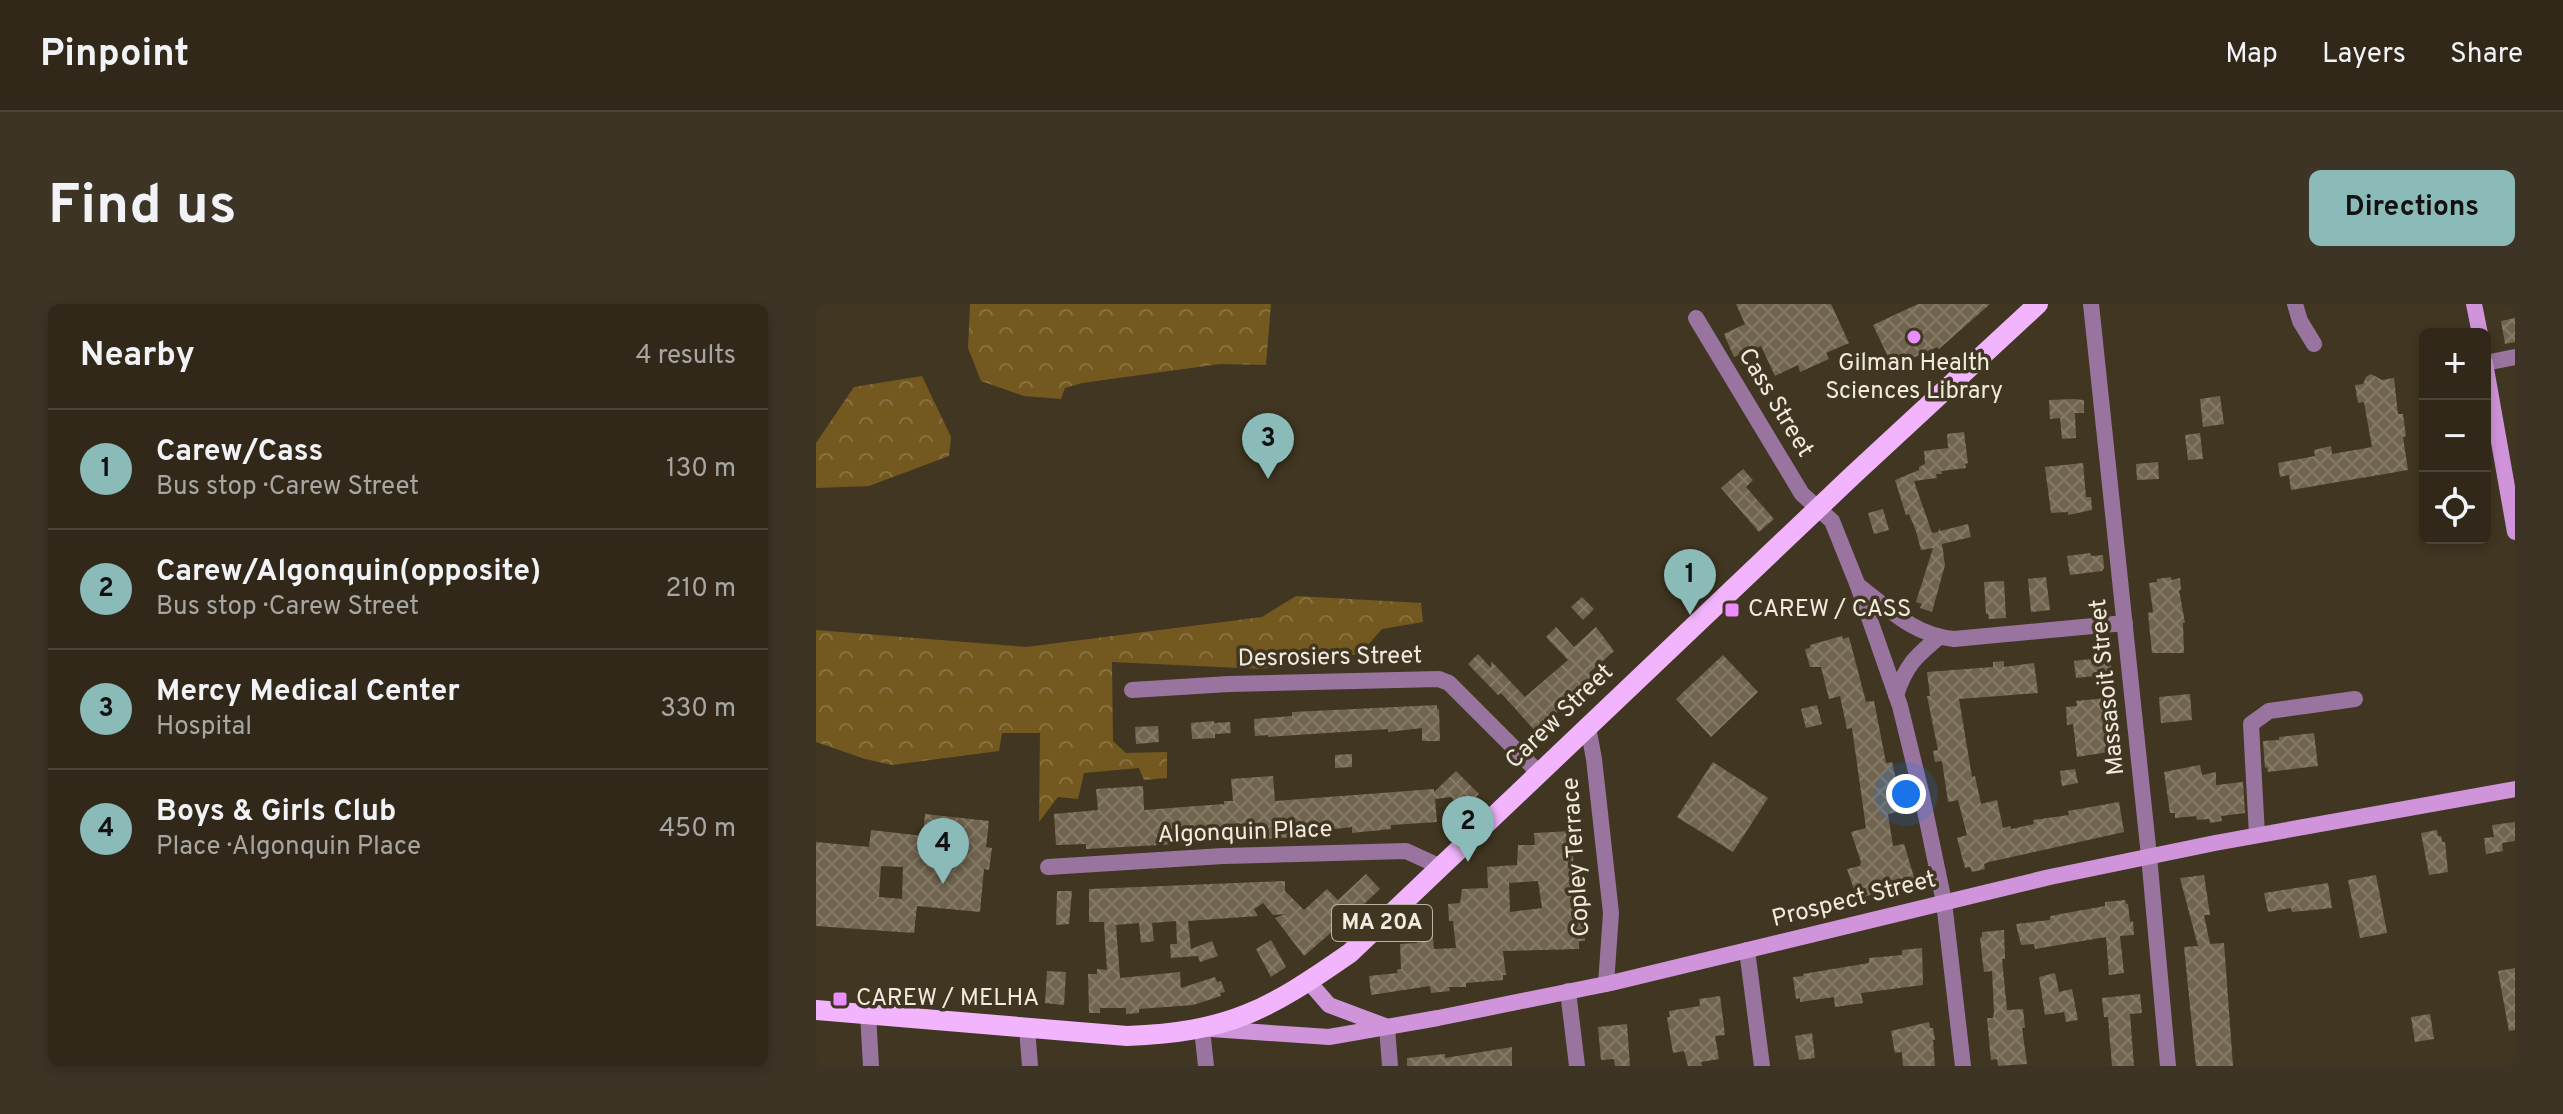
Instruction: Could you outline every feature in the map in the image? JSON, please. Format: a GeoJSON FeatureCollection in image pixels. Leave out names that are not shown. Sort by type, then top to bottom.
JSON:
{"type":"FeatureCollection","features":[{"type":"Feature","properties":{"kind":"main road","name":"Carew Street"},"geometry":{"type":"LineString","coordinates":[[816,1010],[1127,1036],[1202,1029],[1268,1007],[1350,953],[1817,509],[2038,304]]}},
{"type":"Feature","properties":{"kind":"main road"},"geometry":{"type":"LineString","coordinates":[[2474,304],[2479,328]]}},
{"type":"Feature","properties":{"kind":"main road"},"geometry":{"type":"LineString","coordinates":[[2491,397],[2514,525]]}},
{"type":"Feature","properties":{"kind":"main road","name":"Prospect Street"},"geometry":{"type":"LineString","coordinates":[[1202,1029],[1329,1037],[1387,1027],[1606,984],[2149,856],[2515,789]]}},
{"type":"Feature","properties":{"kind":"main road"},"geometry":{"type":"LineString","coordinates":[[1309,982],[1329,1005],[1387,1027]]}},
{"type":"Feature","properties":{"kind":"street","name":"Massasoit Street"},"geometry":{"type":"LineString","coordinates":[[2091,304],[2168,1066]]}},
{"type":"Feature","properties":{"kind":"street"},"geometry":{"type":"LineString","coordinates":[[2295,304],[2300,321],[2314,344]]}},
{"type":"Feature","properties":{"kind":"street","name":"Cass Street"},"geometry":{"type":"LineString","coordinates":[[1696,318],[1802,494],[1832,521],[1840,535],[1896,695],[1922,796],[1944,902],[1963,1066]]}},
{"type":"Feature","properties":{"kind":"street"},"geometry":{"type":"LineString","coordinates":[[2491,362],[2515,357]]}},
{"type":"Feature","properties":{"kind":"street"},"geometry":{"type":"LineString","coordinates":[[1858,586],[1912,628],[1939,637],[1954,639],[2125,623]]}},
{"type":"Feature","properties":{"kind":"street"},"geometry":{"type":"LineString","coordinates":[[1896,695],[1913,658],[1939,637]]}},
{"type":"Feature","properties":{"kind":"street","name":"Desrosiers Street"},"geometry":{"type":"LineString","coordinates":[[1132,690],[1229,684],[1439,679],[1449,683],[1539,773]]}},
{"type":"Feature","properties":{"kind":"street"},"geometry":{"type":"LineString","coordinates":[[2257,835],[2251,724],[2269,711],[2355,699]]}},
{"type":"Feature","properties":{"kind":"street","name":"Copley Terrace"},"geometry":{"type":"LineString","coordinates":[[1588,727],[1611,913],[1606,984]]}},
{"type":"Feature","properties":{"kind":"street","name":"Algonquin Place"},"geometry":{"type":"LineString","coordinates":[[1048,867],[1223,856],[1406,851],[1441,867]]}},
{"type":"Feature","properties":{"kind":"street"},"geometry":{"type":"LineString","coordinates":[[1747,950],[1762,1066]]}},
{"type":"Feature","properties":{"kind":"street"},"geometry":{"type":"LineString","coordinates":[[1568,991],[1577,1066]]}},
{"type":"Feature","properties":{"kind":"street"},"geometry":{"type":"LineString","coordinates":[[868,1014],[871,1066]]}},
{"type":"Feature","properties":{"kind":"street"},"geometry":{"type":"LineString","coordinates":[[1387,1027],[1390,1066]]}},
{"type":"Feature","properties":{"kind":"street"},"geometry":{"type":"LineString","coordinates":[[1027,1028],[1030,1066]]}},
{"type":"Feature","properties":{"kind":"street"},"geometry":{"type":"LineString","coordinates":[[1202,1029],[1206,1066]]}},
{"type":"Feature","properties":{"kind":"green space"},"geometry":{"type":"Polygon","coordinates":[[[970,304],[1271,304],[1266,365],[1220,364],[1082,383],[1065,388],[1061,399],[1024,396],[981,381],[968,348],[970,304]]]}},
{"type":"Feature","properties":{"kind":"green space"},"geometry":{"type":"Polygon","coordinates":[[[922,376],[951,437],[949,456],[869,486],[816,488],[816,443],[854,387],[922,376]]]}},
{"type":"Feature","properties":{"kind":"green space"},"geometry":{"type":"Polygon","coordinates":[[[1296,596],[1421,603],[1423,622],[1382,629],[1360,654],[1261,669],[1112,662],[1113,741],[1126,753],[1167,752],[1167,778],[1144,780],[1139,768],[1084,773],[1078,799],[1058,797],[1039,822],[1040,733],[1002,733],[999,751],[892,765],[816,742],[816,630],[1026,647],[1262,617],[1296,596]]]}},
{"type":"Feature","properties":{"kind":"building"},"geometry":{"type":"Polygon","coordinates":[[[1736,304],[1831,304],[1849,343],[1826,353],[1829,359],[1800,372],[1798,365],[1775,376],[1761,346],[1734,357],[1724,334],[1745,324],[1736,304]]]}},
{"type":"Feature","properties":{"kind":"building","name":"Gilman Health Sciences Library"},"geometry":{"type":"Polygon","coordinates":[[[1918,304],[1990,304],[1939,349],[1937,347],[1893,367],[1873,325],[1918,304]]]}},
{"type":"Feature","properties":{"kind":"building"},"geometry":{"type":"Polygon","coordinates":[[[2515,318],[2515,342],[2505,344],[2501,321],[2515,318]]]}},
{"type":"Feature","properties":{"kind":"building"},"geometry":{"type":"Polygon","coordinates":[[[2371,374],[2382,380],[2394,378],[2398,414],[2403,414],[2408,470],[2291,490],[2289,475],[2280,477],[2278,463],[2315,456],[2314,450],[2331,446],[2332,454],[2372,447],[2364,402],[2358,403],[2355,385],[2363,384],[2371,374]]]}},
{"type":"Feature","properties":{"kind":"building"},"geometry":{"type":"Polygon","coordinates":[[[2220,396],[2224,424],[2203,427],[2200,399],[2220,396]]]}},
{"type":"Feature","properties":{"kind":"building"},"geometry":{"type":"Polygon","coordinates":[[[2049,400],[2084,400],[2084,413],[2075,413],[2076,438],[2062,439],[2060,418],[2050,419],[2049,400]]]}},
{"type":"Feature","properties":{"kind":"building"},"geometry":{"type":"Polygon","coordinates":[[[1964,432],[1966,468],[1941,471],[1942,474],[1936,474],[1937,478],[1914,481],[1932,533],[1940,528],[1940,531],[1968,524],[1971,537],[1942,544],[1945,565],[1932,612],[1920,608],[1922,604],[1916,602],[1933,548],[1921,550],[1895,480],[1919,470],[1925,464],[1924,451],[1948,448],[1947,434],[1964,432]]]}},
{"type":"Feature","properties":{"kind":"building"},"geometry":{"type":"Polygon","coordinates":[[[2200,433],[2203,459],[2188,460],[2185,435],[2200,433]]]}},
{"type":"Feature","properties":{"kind":"building"},"geometry":{"type":"Polygon","coordinates":[[[2158,462],[2159,479],[2137,480],[2136,464],[2158,462]]]}},
{"type":"Feature","properties":{"kind":"building"},"geometry":{"type":"Polygon","coordinates":[[[2083,463],[2086,497],[2091,497],[2092,510],[2068,515],[2068,512],[2051,513],[2045,467],[2083,463]]]}},
{"type":"Feature","properties":{"kind":"building"},"geometry":{"type":"Polygon","coordinates":[[[1743,469],[1753,480],[1746,487],[1774,519],[1759,532],[1721,488],[1743,469]]]}},
{"type":"Feature","properties":{"kind":"building"},"geometry":{"type":"Polygon","coordinates":[[[1883,509],[1889,530],[1874,534],[1868,513],[1883,509]]]}},
{"type":"Feature","properties":{"kind":"building"},"geometry":{"type":"Polygon","coordinates":[[[2090,553],[2091,556],[2103,555],[2102,571],[2070,575],[2067,556],[2090,553]]]}},
{"type":"Feature","properties":{"kind":"building"},"geometry":{"type":"Polygon","coordinates":[[[2046,577],[2050,610],[2031,612],[2028,579],[2046,577]]]}},
{"type":"Feature","properties":{"kind":"building"},"geometry":{"type":"Polygon","coordinates":[[[2171,577],[2171,580],[2180,578],[2185,623],[2184,653],[2152,653],[2148,613],[2153,612],[2149,583],[2171,577]]]}},
{"type":"Feature","properties":{"kind":"building"},"geometry":{"type":"Polygon","coordinates":[[[2004,581],[2006,618],[1989,619],[1984,582],[2004,581]]]}},
{"type":"Feature","properties":{"kind":"building"},"geometry":{"type":"Polygon","coordinates":[[[1582,597],[1594,609],[1583,620],[1571,607],[1582,597]]]}},
{"type":"Feature","properties":{"kind":"building"},"geometry":{"type":"Polygon","coordinates":[[[1556,627],[1574,647],[1596,627],[1614,651],[1589,673],[1593,678],[1536,732],[1501,693],[1498,695],[1468,664],[1478,654],[1491,668],[1491,661],[1525,697],[1568,660],[1546,637],[1556,627]]]}},
{"type":"Feature","properties":{"kind":"building"},"geometry":{"type":"Polygon","coordinates":[[[1842,636],[1843,639],[1849,637],[1866,702],[1874,701],[1886,763],[1892,762],[1903,811],[1888,814],[1893,846],[1904,844],[1914,877],[1912,881],[1869,891],[1871,895],[1857,898],[1847,869],[1860,866],[1861,862],[1851,832],[1866,828],[1852,728],[1847,729],[1840,696],[1829,699],[1821,667],[1810,667],[1805,649],[1842,636]]]}},
{"type":"Feature","properties":{"kind":"building"},"geometry":{"type":"Polygon","coordinates":[[[2095,652],[2100,658],[2110,657],[2112,674],[2076,678],[2074,661],[2091,659],[2095,652]]]}},
{"type":"Feature","properties":{"kind":"building"},"geometry":{"type":"Polygon","coordinates":[[[1723,655],[1758,692],[1711,737],[1676,699],[1723,655]]]}},
{"type":"Feature","properties":{"kind":"building"},"geometry":{"type":"Polygon","coordinates":[[[2004,661],[2004,667],[2034,663],[2038,693],[1959,699],[1972,777],[1975,776],[1981,804],[1997,800],[2003,828],[2010,826],[2011,829],[2034,824],[2033,820],[2069,815],[2068,811],[2119,802],[2124,832],[1989,862],[1984,864],[1985,869],[1972,872],[1970,867],[1965,868],[1957,838],[1967,835],[1958,800],[1948,802],[1942,761],[1935,762],[1933,751],[1938,750],[1927,696],[1930,696],[1927,672],[1993,667],[1993,662],[2004,661]]]}},
{"type":"Feature","properties":{"kind":"building"},"geometry":{"type":"Polygon","coordinates":[[[2190,694],[2192,720],[2161,723],[2159,697],[2190,694]]]}},
{"type":"Feature","properties":{"kind":"building"},"geometry":{"type":"Polygon","coordinates":[[[2107,698],[2114,751],[2077,757],[2073,724],[2067,725],[2066,707],[2077,706],[2076,701],[2107,698]]]}},
{"type":"Feature","properties":{"kind":"building"},"geometry":{"type":"Polygon","coordinates":[[[1437,705],[1440,741],[1422,741],[1422,728],[1255,736],[1254,719],[1292,716],[1292,712],[1437,705]]]}},
{"type":"Feature","properties":{"kind":"building"},"geometry":{"type":"Polygon","coordinates":[[[1817,705],[1822,724],[1806,728],[1801,709],[1817,705]]]}},
{"type":"Feature","properties":{"kind":"building"},"geometry":{"type":"Polygon","coordinates":[[[1230,722],[1231,733],[1215,734],[1215,738],[1192,739],[1191,723],[1230,722]]]}},
{"type":"Feature","properties":{"kind":"building"},"geometry":{"type":"Polygon","coordinates":[[[1158,726],[1159,742],[1136,744],[1135,727],[1158,726]]]}},
{"type":"Feature","properties":{"kind":"building"},"geometry":{"type":"Polygon","coordinates":[[[2314,733],[2318,766],[2268,772],[2263,741],[2314,733]]]}},
{"type":"Feature","properties":{"kind":"building"},"geometry":{"type":"Polygon","coordinates":[[[1352,754],[1352,767],[1335,768],[1335,755],[1352,754]]]}},
{"type":"Feature","properties":{"kind":"building"},"geometry":{"type":"Polygon","coordinates":[[[1713,762],[1768,798],[1733,852],[1677,817],[1713,762]]]}},
{"type":"Feature","properties":{"kind":"building"},"geometry":{"type":"Polygon","coordinates":[[[2200,765],[2202,775],[2216,772],[2216,785],[2243,782],[2245,813],[2221,816],[2222,821],[2210,823],[2209,819],[2197,820],[2196,816],[2175,818],[2175,813],[2170,813],[2164,772],[2200,765]]]}},
{"type":"Feature","properties":{"kind":"building"},"geometry":{"type":"Polygon","coordinates":[[[2075,769],[2078,783],[2062,786],[2060,771],[2075,769]]]}},
{"type":"Feature","properties":{"kind":"building"},"geometry":{"type":"Polygon","coordinates":[[[1456,771],[1479,794],[1463,810],[1451,797],[1435,799],[1437,822],[1391,825],[1391,829],[1352,833],[1352,827],[1326,830],[1326,835],[1215,842],[1086,849],[1086,844],[1056,845],[1054,814],[1098,810],[1096,789],[1143,786],[1144,810],[1233,801],[1231,779],[1273,776],[1275,801],[1434,789],[1434,792],[1456,771]]]}},
{"type":"Feature","properties":{"kind":"building"},"geometry":{"type":"Polygon","coordinates":[[[925,814],[989,821],[986,847],[992,848],[989,870],[984,869],[980,912],[917,906],[914,933],[816,926],[816,842],[869,847],[871,830],[923,836],[925,814]],[[881,866],[879,897],[902,899],[903,867],[881,866]]]}},
{"type":"Feature","properties":{"kind":"building"},"geometry":{"type":"Polygon","coordinates":[[[2515,822],[2515,841],[2502,843],[2503,851],[2486,854],[2484,838],[2494,837],[2492,825],[2515,822]]]}},
{"type":"Feature","properties":{"kind":"building"},"geometry":{"type":"Polygon","coordinates":[[[2437,830],[2442,842],[2445,842],[2448,872],[2429,875],[2421,833],[2437,830]]]}},
{"type":"Feature","properties":{"kind":"building"},"geometry":{"type":"Polygon","coordinates":[[[1571,831],[1576,896],[1579,895],[1584,923],[1585,941],[1579,941],[1579,949],[1503,951],[1506,975],[1503,975],[1503,980],[1466,983],[1466,987],[1449,987],[1450,991],[1431,993],[1430,986],[1371,995],[1369,976],[1398,973],[1397,970],[1401,969],[1400,944],[1417,943],[1415,929],[1432,927],[1434,949],[1456,948],[1448,904],[1460,903],[1462,889],[1488,888],[1487,867],[1517,865],[1518,845],[1535,845],[1534,833],[1571,831]],[[1538,881],[1509,883],[1510,912],[1542,908],[1538,881]]]}},
{"type":"Feature","properties":{"kind":"building"},"geometry":{"type":"Polygon","coordinates":[[[1366,874],[1380,889],[1364,904],[1367,907],[1338,934],[1334,930],[1304,956],[1275,918],[1285,914],[1273,915],[1263,903],[1254,909],[1258,916],[1188,921],[1191,949],[1212,941],[1218,956],[1200,962],[1198,956],[1171,958],[1170,944],[1177,944],[1176,921],[1152,923],[1154,941],[1141,943],[1139,923],[1116,925],[1120,978],[1180,972],[1181,988],[1215,977],[1217,982],[1221,981],[1225,992],[1193,1005],[1139,1009],[1139,1013],[1126,1014],[1126,1008],[1100,1008],[1100,1013],[1089,1013],[1088,974],[1097,974],[1097,969],[1107,970],[1104,922],[1089,922],[1089,889],[1285,881],[1285,891],[1304,910],[1327,889],[1338,900],[1366,874]]]}},
{"type":"Feature","properties":{"kind":"building"},"geometry":{"type":"Polygon","coordinates":[[[2204,875],[2210,915],[2204,915],[2210,944],[2224,943],[2233,1066],[2196,1066],[2184,947],[2198,946],[2180,878],[2204,875]]]}},
{"type":"Feature","properties":{"kind":"building"},"geometry":{"type":"Polygon","coordinates":[[[2376,875],[2387,933],[2360,938],[2348,880],[2376,875]]]}},
{"type":"Feature","properties":{"kind":"building"},"geometry":{"type":"Polygon","coordinates":[[[2328,883],[2332,908],[2292,912],[2291,908],[2268,912],[2264,893],[2328,883]]]}},
{"type":"Feature","properties":{"kind":"building"},"geometry":{"type":"Polygon","coordinates":[[[1057,891],[1072,891],[1069,924],[1056,925],[1057,891]]]}},
{"type":"Feature","properties":{"kind":"building"},"geometry":{"type":"Polygon","coordinates":[[[2125,900],[2130,922],[2133,921],[2134,935],[2120,936],[2124,973],[2109,975],[2106,937],[2035,949],[2034,944],[2021,945],[2016,924],[2050,920],[2050,916],[2125,900]]]}},
{"type":"Feature","properties":{"kind":"building"},"geometry":{"type":"Polygon","coordinates":[[[2004,930],[2005,959],[2002,959],[2007,1010],[2023,1009],[2027,1064],[1998,1066],[1997,1059],[1991,1060],[1987,1018],[1993,1018],[1994,1012],[1992,971],[1984,972],[1980,938],[1982,932],[2004,930]]]}},
{"type":"Feature","properties":{"kind":"building"},"geometry":{"type":"Polygon","coordinates":[[[1271,940],[1286,967],[1271,977],[1256,949],[1271,940]]]}},
{"type":"Feature","properties":{"kind":"building"},"geometry":{"type":"Polygon","coordinates":[[[1922,948],[1923,985],[1861,993],[1863,1003],[1835,1007],[1834,997],[1800,1002],[1800,998],[1796,999],[1793,977],[1869,963],[1869,958],[1902,955],[1902,950],[1922,948]]]}},
{"type":"Feature","properties":{"kind":"building"},"geometry":{"type":"Polygon","coordinates":[[[2515,968],[2515,1030],[2509,1031],[2498,971],[2515,968]]]}},
{"type":"Feature","properties":{"kind":"building"},"geometry":{"type":"Polygon","coordinates":[[[1047,971],[1066,972],[1064,1005],[1045,1003],[1047,971]]]}},
{"type":"Feature","properties":{"kind":"building"},"geometry":{"type":"Polygon","coordinates":[[[2055,973],[2059,992],[2072,989],[2078,1020],[2066,1022],[2064,1012],[2045,1015],[2039,977],[2055,973]]]}},
{"type":"Feature","properties":{"kind":"building"},"geometry":{"type":"Polygon","coordinates":[[[2140,994],[2142,1013],[2130,1014],[2134,1066],[2112,1066],[2108,1017],[2104,1017],[2102,998],[2140,994]]]}},
{"type":"Feature","properties":{"kind":"building"},"geometry":{"type":"Polygon","coordinates":[[[1720,996],[1725,1035],[1715,1036],[1719,1059],[1701,1062],[1702,1066],[1688,1066],[1684,1051],[1673,1053],[1667,1017],[1670,1017],[1669,1011],[1700,1006],[1699,999],[1720,996]]]}},
{"type":"Feature","properties":{"kind":"building"},"geometry":{"type":"Polygon","coordinates":[[[2430,1014],[2434,1039],[2415,1042],[2411,1017],[2430,1014]]]}},
{"type":"Feature","properties":{"kind":"building"},"geometry":{"type":"Polygon","coordinates":[[[1929,1022],[1935,1040],[1935,1066],[1903,1066],[1902,1052],[1895,1053],[1891,1031],[1929,1022]]]}},
{"type":"Feature","properties":{"kind":"building"},"geometry":{"type":"Polygon","coordinates":[[[1627,1024],[1630,1066],[1615,1066],[1614,1059],[1601,1060],[1598,1027],[1627,1024]]]}},
{"type":"Feature","properties":{"kind":"building"},"geometry":{"type":"Polygon","coordinates":[[[1812,1033],[1815,1058],[1799,1060],[1795,1036],[1812,1033]]]}},
{"type":"Feature","properties":{"kind":"building"},"geometry":{"type":"Polygon","coordinates":[[[1512,1047],[1512,1066],[1407,1066],[1407,1058],[1445,1054],[1445,1058],[1512,1047]]]}},
{"type":"Feature","properties":{"kind":"place","name":"Gilman Health Sciences Library"},"geometry":{"type":"Point","coordinates":[1914,337]}},
{"type":"Feature","properties":{"kind":"place","name":"Mercy Medical Center"},"geometry":{"type":"Point","coordinates":[1268,479]}},
{"type":"Feature","properties":{"kind":"place","name":"CAREW / CASS"},"geometry":{"type":"Point","coordinates":[1732,610]}},
{"type":"Feature","properties":{"kind":"place","name":"Carew/Cass"},"geometry":{"type":"Point","coordinates":[1690,615]}},
{"type":"Feature","properties":{"kind":"place","name":"Carew/Algonquin(opposite)"},"geometry":{"type":"Point","coordinates":[1468,862]}},
{"type":"Feature","properties":{"kind":"place","name":"Boys & Girls Club"},"geometry":{"type":"Point","coordinates":[943,884]}},
{"type":"Feature","properties":{"kind":"place","name":"CAREW / MELHA"},"geometry":{"type":"Point","coordinates":[840,999]}}]}
